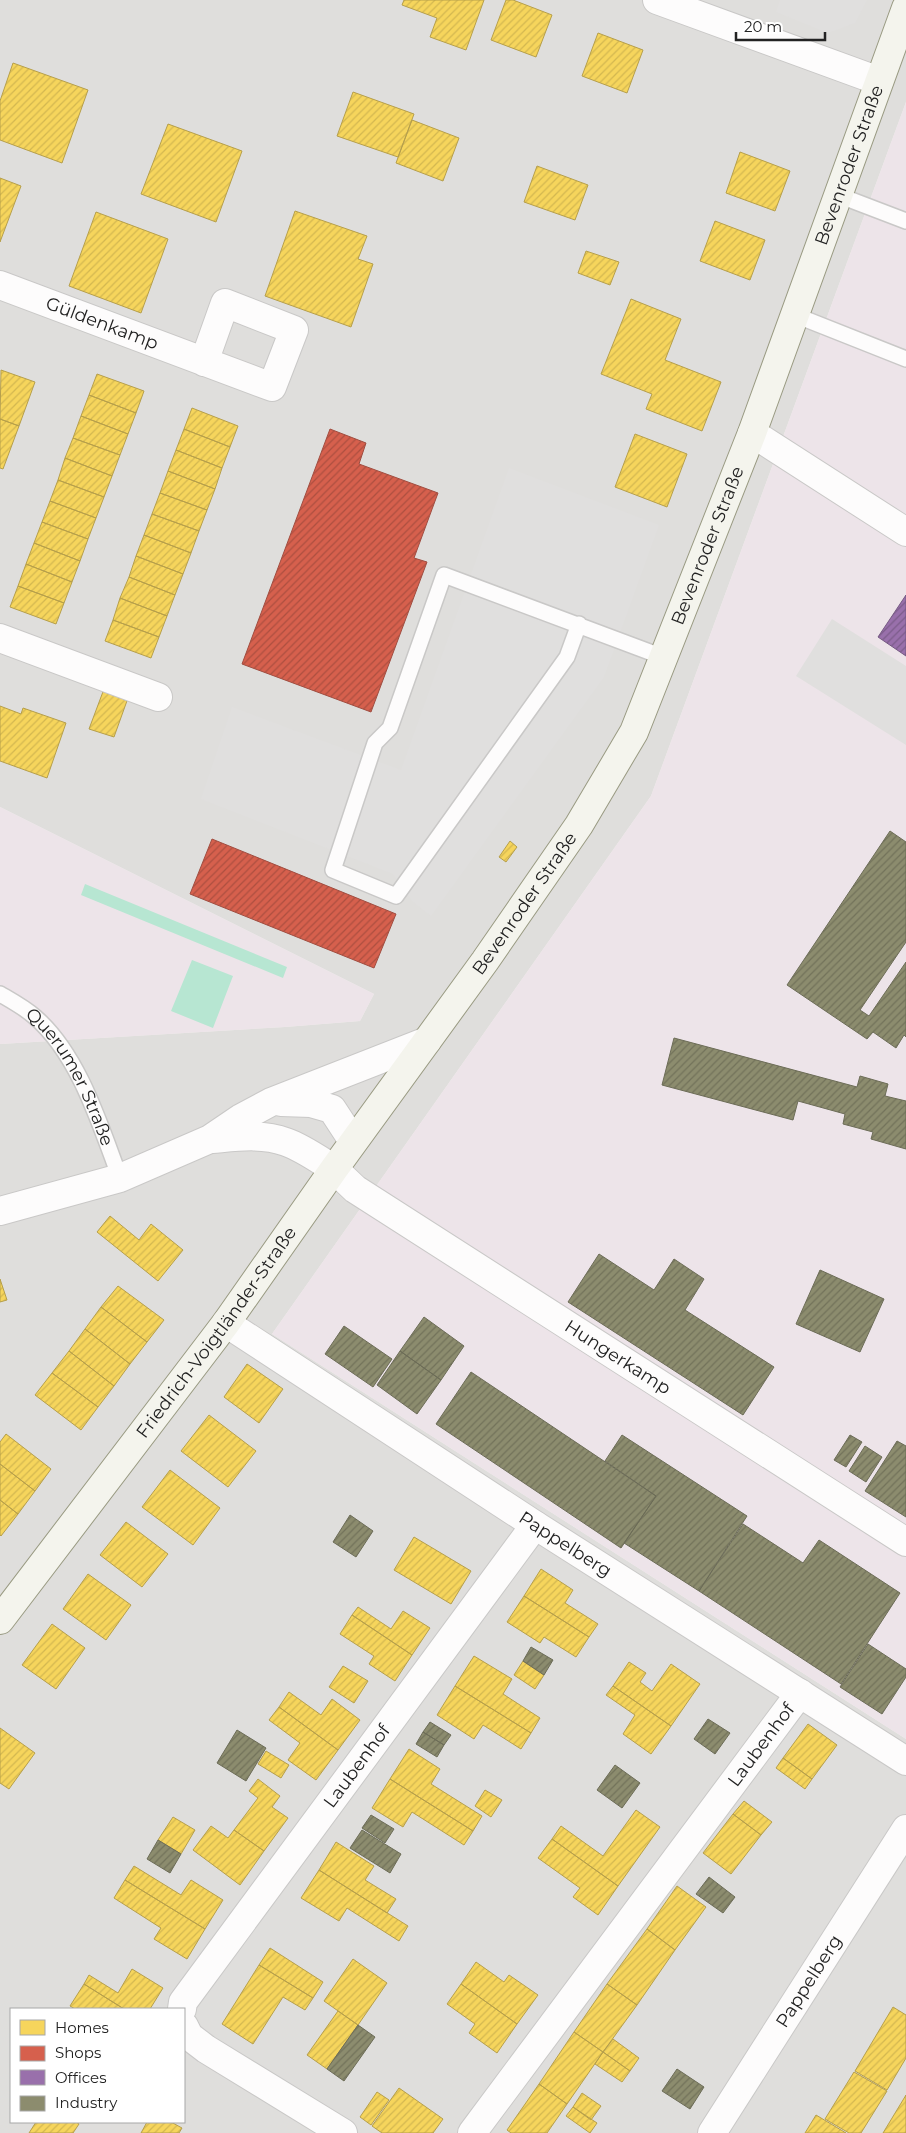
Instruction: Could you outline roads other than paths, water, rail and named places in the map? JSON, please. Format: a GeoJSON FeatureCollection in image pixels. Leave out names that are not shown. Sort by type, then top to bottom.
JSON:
{"type":"FeatureCollection","features":[{"type":"Feature","properties":{"kind":"main road","name":"Bevenroder Straße"},"geometry":{"type":"LineString","coordinates":[[428,1041],[579,825],[634,732],[752,433],[906,8]]}},
{"type":"Feature","properties":{"kind":"main road","name":"Friedrich-Voigtländer-Straße"},"geometry":{"type":"LineString","coordinates":[[0,1620],[226,1323],[354,1141],[428,1041]]}},
{"type":"Feature","properties":{"kind":"street"},"geometry":{"type":"LineString","coordinates":[[657,0],[879,81]]}},
{"type":"Feature","properties":{"kind":"street","name":"Güldenkamp"},"geometry":{"type":"LineString","coordinates":[[0,285],[204,362]]}},
{"type":"Feature","properties":{"kind":"street"},"geometry":{"type":"LineString","coordinates":[[752,433],[906,532]]}},
{"type":"Feature","properties":{"kind":"street"},"geometry":{"type":"LineString","coordinates":[[0,638],[158,698]]}},
{"type":"Feature","properties":{"kind":"street"},"geometry":{"type":"LineString","coordinates":[[0,1211],[120,1178],[210,1140],[242,1118],[272,1102],[428,1041]]}},
{"type":"Feature","properties":{"kind":"street"},"geometry":{"type":"LineString","coordinates":[[272,1102],[311,1103],[332,1109],[354,1141]]}},
{"type":"Feature","properties":{"kind":"street"},"geometry":{"type":"LineString","coordinates":[[210,1140],[252,1136],[285,1141],[334,1169]]}},
{"type":"Feature","properties":{"kind":"street","name":"Hungerkamp"},"geometry":{"type":"LineString","coordinates":[[334,1169],[356,1189],[906,1542]]}},
{"type":"Feature","properties":{"kind":"street","name":"Pappelberg"},"geometry":{"type":"LineString","coordinates":[[226,1323],[535,1525],[906,1761]]}},
{"type":"Feature","properties":{"kind":"street","name":"Laubenhof"},"geometry":{"type":"LineString","coordinates":[[182,2008],[183,2002],[535,1525]]}},
{"type":"Feature","properties":{"kind":"street","name":"Laubenhof"},"geometry":{"type":"LineString","coordinates":[[472,2133],[800,1693]]}},
{"type":"Feature","properties":{"kind":"street","name":"Pappelberg"},"geometry":{"type":"LineString","coordinates":[[712,2133],[906,1829]]}},
{"type":"Feature","properties":{"kind":"street"},"geometry":{"type":"LineString","coordinates":[[185,2028],[189,2036],[206,2049],[343,2133]]}},
{"type":"Feature","properties":{"kind":"lane"},"geometry":{"type":"LineString","coordinates":[[838,195],[906,221]]}},
{"type":"Feature","properties":{"kind":"lane"},"geometry":{"type":"LineString","coordinates":[[795,315],[906,359]]}},
{"type":"Feature","properties":{"kind":"lane"},"geometry":{"type":"LineString","coordinates":[[579,624],[567,657],[396,896],[333,870],[376,742],[390,728],[444,575],[579,624],[663,656]]}},
{"type":"Feature","properties":{"kind":"lane","name":"Querumer Straße"},"geometry":{"type":"LineString","coordinates":[[0,994],[35,1017],[51,1033],[88,1095],[120,1178]]}}]}
